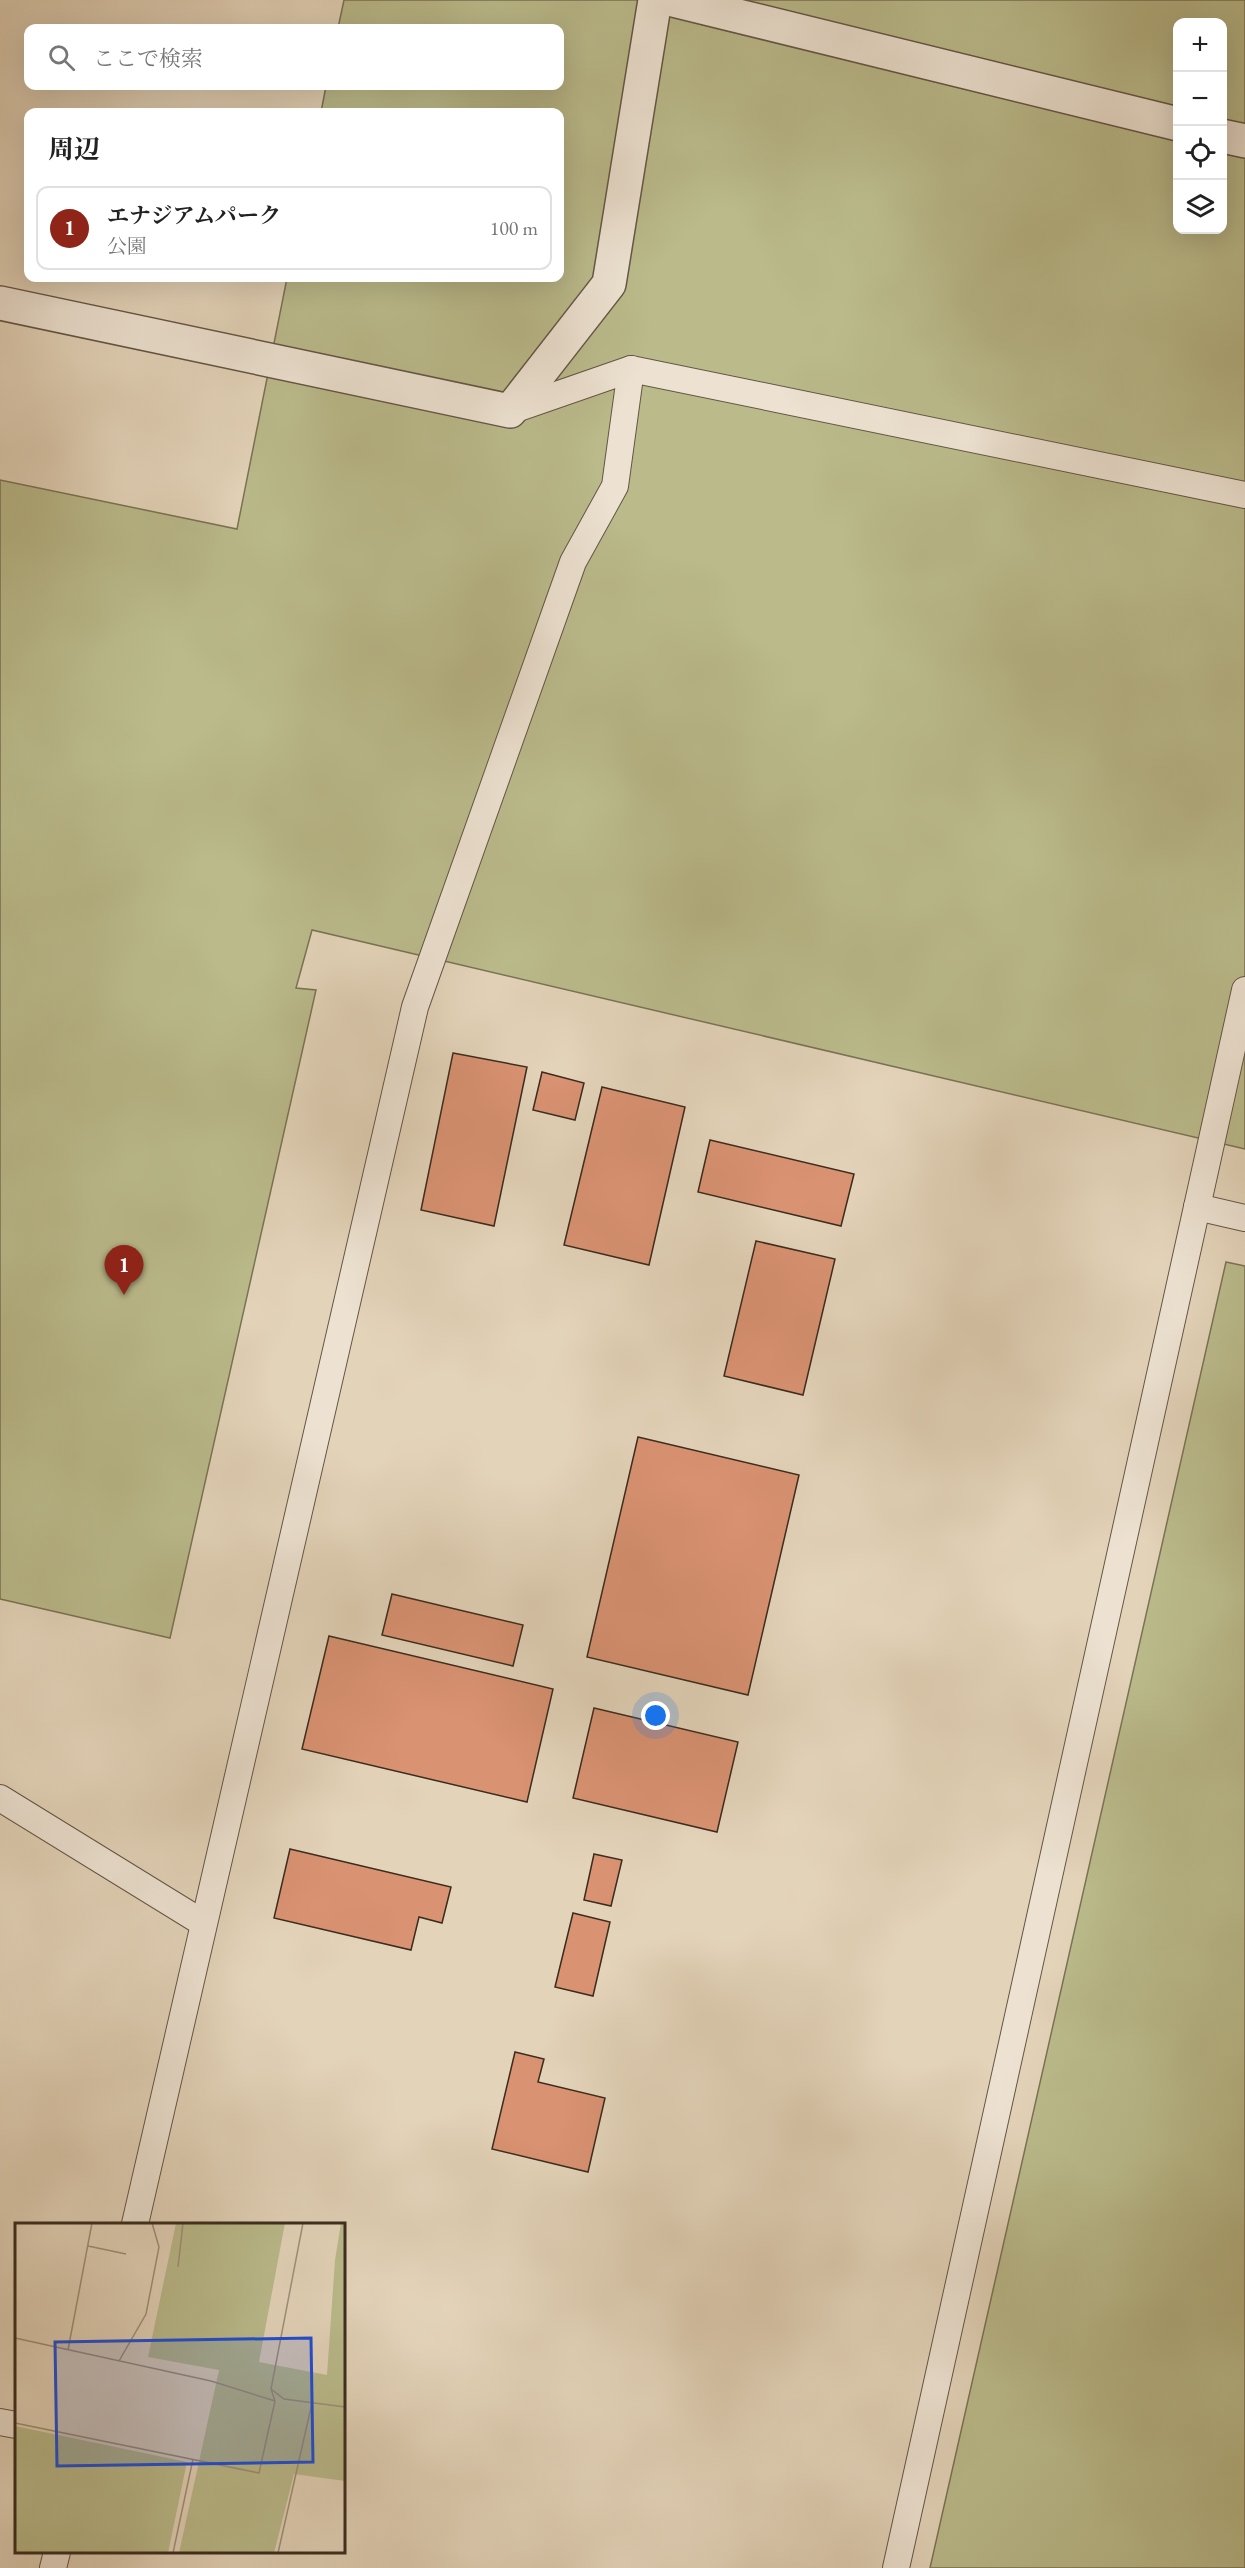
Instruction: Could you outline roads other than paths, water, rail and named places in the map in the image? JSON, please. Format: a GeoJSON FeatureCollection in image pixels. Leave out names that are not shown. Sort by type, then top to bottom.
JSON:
{"type":"FeatureCollection","features":[{"type":"Feature","properties":{"kind":"street"},"geometry":{"type":"LineString","coordinates":[[0,303],[510,411],[609,284],[655,0]]}},
{"type":"Feature","properties":{"kind":"street"},"geometry":{"type":"LineString","coordinates":[[673,0],[1173,123]]}},
{"type":"Feature","properties":{"kind":"street"},"geometry":{"type":"LineString","coordinates":[[1227,136],[1245,141]]}},
{"type":"Feature","properties":{"kind":"lane"},"geometry":{"type":"LineString","coordinates":[[510,411],[631,369],[1245,495]]}},
{"type":"Feature","properties":{"kind":"lane"},"geometry":{"type":"LineString","coordinates":[[135,2223],[415,1008],[573,562],[615,486],[631,369]]}},
{"type":"Feature","properties":{"kind":"lane"},"geometry":{"type":"LineString","coordinates":[[896,2568],[1245,990]]}},
{"type":"Feature","properties":{"kind":"lane"},"geometry":{"type":"LineString","coordinates":[[1197,1207],[1245,1218]]}},
{"type":"Feature","properties":{"kind":"lane"},"geometry":{"type":"LineString","coordinates":[[0,1798],[203,1923]]}},
{"type":"Feature","properties":{"kind":"lane"},"geometry":{"type":"LineString","coordinates":[[0,2422],[15,2425]]}},
{"type":"Feature","properties":{"kind":"lane"},"geometry":{"type":"LineString","coordinates":[[53,2568],[57,2553]]}},
{"type":"Feature","properties":{"kind":"place","name":"エナジアムパーク"},"geometry":{"type":"Point","coordinates":[124,1295]}}]}
